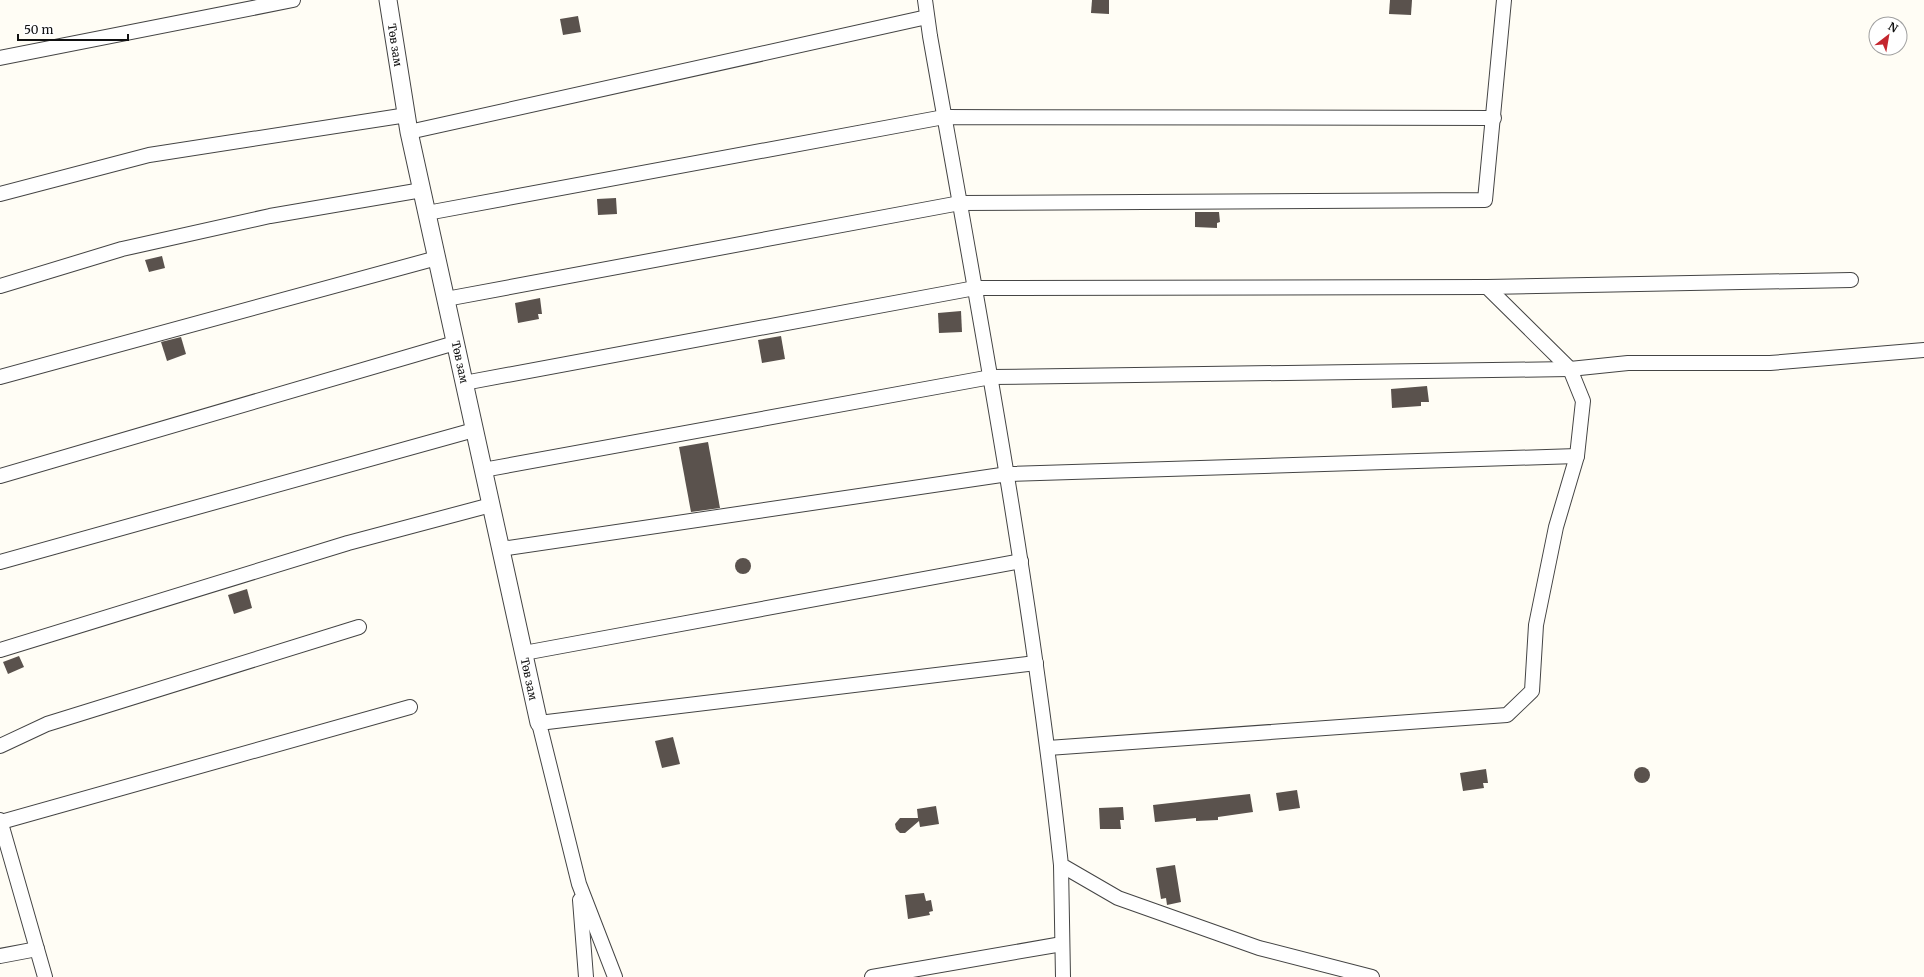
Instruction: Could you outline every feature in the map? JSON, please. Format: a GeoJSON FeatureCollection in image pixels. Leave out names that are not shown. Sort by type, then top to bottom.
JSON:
{"type":"FeatureCollection","features":[{"type":"Feature","properties":{"kind":"street"},"geometry":{"type":"LineString","coordinates":[[0,58],[293,0]]}},
{"type":"Feature","properties":{"kind":"street","name":"Төв зам"},"geometry":{"type":"LineString","coordinates":[[388,0],[409,132],[539,723]]}},
{"type":"Feature","properties":{"kind":"street"},"geometry":{"type":"LineString","coordinates":[[926,0],[927,17],[944,117],[1008,474],[1048,748],[1060,866],[1063,977]]}},
{"type":"Feature","properties":{"kind":"street"},"geometry":{"type":"LineString","coordinates":[[446,300],[960,203],[1485,200],[1494,118],[1504,0]]}},
{"type":"Feature","properties":{"kind":"street"},"geometry":{"type":"LineString","coordinates":[[409,132],[927,17]]}},
{"type":"Feature","properties":{"kind":"street"},"geometry":{"type":"LineString","coordinates":[[0,194],[149,155],[407,115]]}},
{"type":"Feature","properties":{"kind":"street"},"geometry":{"type":"LineString","coordinates":[[427,213],[944,117],[1494,118]]}},
{"type":"Feature","properties":{"kind":"street"},"geometry":{"type":"LineString","coordinates":[[0,286],[122,249],[270,216],[422,190]]}},
{"type":"Feature","properties":{"kind":"street"},"geometry":{"type":"LineString","coordinates":[[0,377],[437,258]]}},
{"type":"Feature","properties":{"kind":"street"},"geometry":{"type":"LineString","coordinates":[[464,383],[975,288],[1487,287],[1851,280]]}},
{"type":"Feature","properties":{"kind":"street"},"geometry":{"type":"LineString","coordinates":[[1048,748],[1507,715],[1532,691],[1536,625],[1556,527],[1577,456],[1583,401],[1570,369],[1487,287]]}},
{"type":"Feature","properties":{"kind":"street"},"geometry":{"type":"LineString","coordinates":[[0,476],[455,342]]}},
{"type":"Feature","properties":{"kind":"street"},"geometry":{"type":"LineString","coordinates":[[483,470],[991,377],[1570,369],[1628,363],[1770,363],[1924,350]]}},
{"type":"Feature","properties":{"kind":"street"},"geometry":{"type":"LineString","coordinates":[[0,562],[474,430]]}},
{"type":"Feature","properties":{"kind":"street"},"geometry":{"type":"LineString","coordinates":[[501,549],[1008,474],[1577,456]]}},
{"type":"Feature","properties":{"kind":"street"},"geometry":{"type":"LineString","coordinates":[[0,650],[348,543],[491,505]]}},
{"type":"Feature","properties":{"kind":"street"},"geometry":{"type":"LineString","coordinates":[[524,653],[1021,561]]}},
{"type":"Feature","properties":{"kind":"street"},"geometry":{"type":"LineString","coordinates":[[0,746],[47,724],[359,627]]}},
{"type":"Feature","properties":{"kind":"street"},"geometry":{"type":"LineString","coordinates":[[614,977],[579,884],[539,723],[1036,663]]}},
{"type":"Feature","properties":{"kind":"street"},"geometry":{"type":"LineString","coordinates":[[45,977],[0,821],[410,707]]}},
{"type":"Feature","properties":{"kind":"street"},"geometry":{"type":"LineString","coordinates":[[1060,866],[1118,898],[1258,948],[1359,975],[1372,977]]}},
{"type":"Feature","properties":{"kind":"street"},"geometry":{"type":"LineString","coordinates":[[579,884],[586,977]]}},
{"type":"Feature","properties":{"kind":"street"},"geometry":{"type":"LineString","coordinates":[[872,977],[1062,944]]}},
{"type":"Feature","properties":{"kind":"street"},"geometry":{"type":"LineString","coordinates":[[0,956],[37,949]]}},
{"type":"Feature","properties":{"kind":"building"},"geometry":{"type":"Polygon","coordinates":[[[1092,0],[1109,0],[1109,14],[1091,13],[1092,0]]]}},
{"type":"Feature","properties":{"kind":"building"},"geometry":{"type":"Polygon","coordinates":[[[1390,0],[1412,0],[1411,15],[1389,14],[1390,0]]]}},
{"type":"Feature","properties":{"kind":"building"},"geometry":{"type":"Polygon","coordinates":[[[578,16],[581,32],[563,35],[560,19],[578,16]]]}},
{"type":"Feature","properties":{"kind":"building"},"geometry":{"type":"Polygon","coordinates":[[[616,198],[617,214],[598,215],[597,199],[616,198]]]}},
{"type":"Feature","properties":{"kind":"building"},"geometry":{"type":"Polygon","coordinates":[[[1195,212],[1219,212],[1220,222],[1217,223],[1217,228],[1195,227],[1195,212]]]}},
{"type":"Feature","properties":{"kind":"building"},"geometry":{"type":"Polygon","coordinates":[[[162,256],[165,268],[149,272],[145,260],[162,256]]]}},
{"type":"Feature","properties":{"kind":"building"},"geometry":{"type":"Polygon","coordinates":[[[540,298],[542,314],[538,314],[539,319],[518,323],[515,303],[540,298]]]}},
{"type":"Feature","properties":{"kind":"building"},"geometry":{"type":"Polygon","coordinates":[[[961,311],[962,332],[939,333],[938,313],[961,311]]]}},
{"type":"Feature","properties":{"kind":"building"},"geometry":{"type":"Polygon","coordinates":[[[781,336],[785,359],[762,363],[758,340],[781,336]]]}},
{"type":"Feature","properties":{"kind":"building"},"geometry":{"type":"Polygon","coordinates":[[[181,337],[186,354],[167,361],[161,342],[181,337]]]}},
{"type":"Feature","properties":{"kind":"building"},"geometry":{"type":"Polygon","coordinates":[[[1427,386],[1429,402],[1421,402],[1421,406],[1392,408],[1391,389],[1427,386]]]}},
{"type":"Feature","properties":{"kind":"building"},"geometry":{"type":"Polygon","coordinates":[[[708,442],[720,508],[691,512],[679,447],[708,442]]]}},
{"type":"Feature","properties":{"kind":"building"},"geometry":{"type":"Polygon","coordinates":[[[743,558],[750,563],[751,566],[746,573],[743,574],[736,569],[735,566],[740,559],[743,558]]]}},
{"type":"Feature","properties":{"kind":"building"},"geometry":{"type":"Polygon","coordinates":[[[247,589],[252,608],[234,614],[228,595],[247,589]]]}},
{"type":"Feature","properties":{"kind":"building"},"geometry":{"type":"Polygon","coordinates":[[[19,656],[24,667],[8,674],[3,662],[19,656]]]}},
{"type":"Feature","properties":{"kind":"building"},"geometry":{"type":"Polygon","coordinates":[[[673,737],[680,764],[662,768],[655,741],[673,737]]]}},
{"type":"Feature","properties":{"kind":"building"},"geometry":{"type":"Polygon","coordinates":[[[1642,767],[1649,772],[1650,775],[1645,782],[1642,783],[1635,778],[1634,775],[1639,768],[1642,767]]]}},
{"type":"Feature","properties":{"kind":"building"},"geometry":{"type":"Polygon","coordinates":[[[1486,769],[1488,783],[1483,783],[1484,788],[1463,791],[1460,773],[1486,769]]]}},
{"type":"Feature","properties":{"kind":"building"},"geometry":{"type":"Polygon","coordinates":[[[1297,790],[1300,808],[1279,811],[1276,793],[1297,790]]]}},
{"type":"Feature","properties":{"kind":"building"},"geometry":{"type":"Polygon","coordinates":[[[1250,794],[1253,812],[1218,817],[1218,820],[1196,821],[1196,818],[1155,822],[1153,805],[1250,794]]]}},
{"type":"Feature","properties":{"kind":"building"},"geometry":{"type":"Polygon","coordinates":[[[936,806],[939,824],[920,827],[919,821],[905,833],[900,833],[896,829],[895,824],[900,818],[918,818],[917,809],[936,806]]]}},
{"type":"Feature","properties":{"kind":"building"},"geometry":{"type":"Polygon","coordinates":[[[1123,807],[1124,820],[1120,820],[1121,829],[1100,829],[1099,808],[1123,807]]]}},
{"type":"Feature","properties":{"kind":"building"},"geometry":{"type":"Polygon","coordinates":[[[1175,865],[1181,902],[1167,905],[1166,898],[1161,899],[1156,868],[1175,865]]]}},
{"type":"Feature","properties":{"kind":"building"},"geometry":{"type":"Polygon","coordinates":[[[924,893],[926,901],[931,900],[933,911],[929,912],[930,915],[908,919],[905,895],[924,893]]]}}]}
